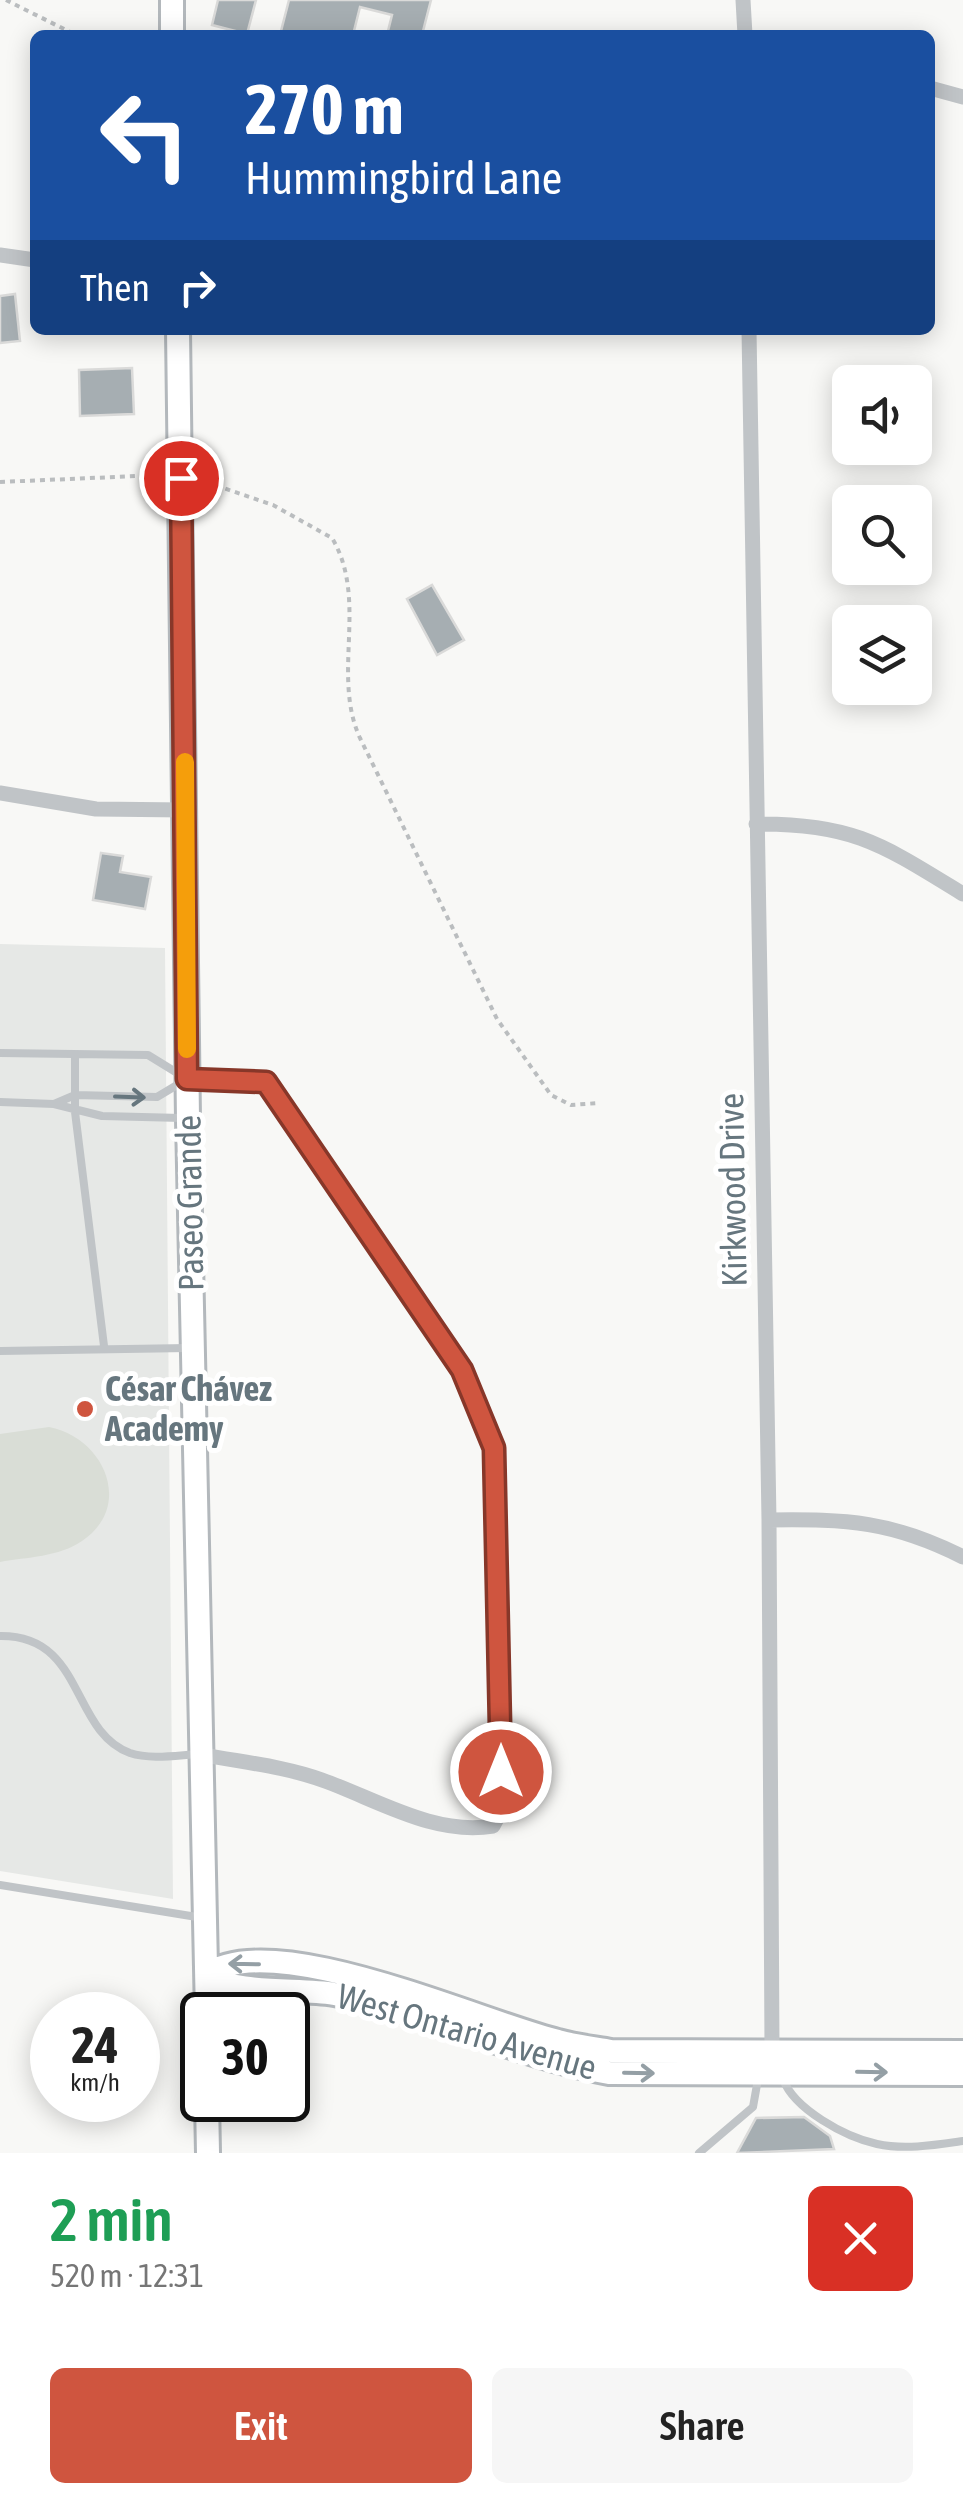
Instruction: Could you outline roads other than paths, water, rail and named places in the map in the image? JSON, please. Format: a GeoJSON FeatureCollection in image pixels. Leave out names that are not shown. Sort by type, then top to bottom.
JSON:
{"type":"FeatureCollection","features":[{"type":"Feature","properties":{"kind":"main road"},"geometry":{"type":"LineString","coordinates":[[172,0],[172,30]]}},
{"type":"Feature","properties":{"kind":"main road","name":"Paseo Grande"},"geometry":{"type":"LineString","coordinates":[[178,335],[187,1079],[207,1992]]}},
{"type":"Feature","properties":{"kind":"main road","name":"West Ontario Avenue"},"geometry":{"type":"LineString","coordinates":[[207,1975],[222,1964],[281,1964],[340,1973],[558,2041],[611,2050],[963,2074]]}},
{"type":"Feature","properties":{"kind":"main road","name":"West Ontario Avenue"},"geometry":{"type":"LineString","coordinates":[[771,2063],[963,2052]]}},
{"type":"Feature","properties":{"kind":"main road"},"geometry":{"type":"LineString","coordinates":[[207,2122],[208,2153]]}},
{"type":"Feature","properties":{"kind":"street"},"geometry":{"type":"LineString","coordinates":[[743,0],[745,30]]}},
{"type":"Feature","properties":{"kind":"street"},"geometry":{"type":"LineString","coordinates":[[935,89],[963,97]]}},
{"type":"Feature","properties":{"kind":"street"},"geometry":{"type":"LineString","coordinates":[[0,256],[30,259]]}},
{"type":"Feature","properties":{"kind":"street","name":"Kirkwood Drive"},"geometry":{"type":"LineString","coordinates":[[749,335],[769,1520],[771,2063]]}},
{"type":"Feature","properties":{"kind":"street"},"geometry":{"type":"LineString","coordinates":[[0,793],[96,809],[186,810]]}},
{"type":"Feature","properties":{"kind":"street"},"geometry":{"type":"LineString","coordinates":[[756,824],[812,824],[854,834],[963,894]]}},
{"type":"Feature","properties":{"kind":"street"},"geometry":{"type":"LineString","coordinates":[[187,1079],[266,1082],[462,1370],[480,1407],[494,1448],[498,1496],[501,1811],[493,1826],[473,1829],[402,1813],[318,1778],[200,1754]]}},
{"type":"Feature","properties":{"kind":"street"},"geometry":{"type":"LineString","coordinates":[[769,1520],[833,1519],[890,1526],[963,1557]]}},
{"type":"Feature","properties":{"kind":"lane"},"geometry":{"type":"LineString","coordinates":[[0,1053],[148,1055],[187,1079],[158,1098],[76,1095],[54,1104]]}},
{"type":"Feature","properties":{"kind":"lane"},"geometry":{"type":"LineString","coordinates":[[75,1055],[75,1112],[104,1346]]}},
{"type":"Feature","properties":{"kind":"lane"},"geometry":{"type":"LineString","coordinates":[[0,1102],[54,1104],[75,1112],[188,1119]]}},
{"type":"Feature","properties":{"kind":"lane"},"geometry":{"type":"LineString","coordinates":[[0,1351],[104,1346],[193,1348]]}},
{"type":"Feature","properties":{"kind":"lane"},"geometry":{"type":"LineString","coordinates":[[0,1636],[43,1644],[63,1666],[107,1738],[130,1753],[200,1754]]}},
{"type":"Feature","properties":{"kind":"lane"},"geometry":{"type":"LineString","coordinates":[[0,1885],[168,1916],[205,1918]]}},
{"type":"Feature","properties":{"kind":"lane"},"geometry":{"type":"LineString","coordinates":[[771,2063],[802,2109],[874,2144],[926,2147],[963,2141]]}},
{"type":"Feature","properties":{"kind":"lane"},"geometry":{"type":"LineString","coordinates":[[699,2153],[753,2107],[771,2063]]}},
{"type":"Feature","properties":{"kind":"place","name":"César Chávez Academy"},"geometry":{"type":"Point","coordinates":[85,1409]}}]}
